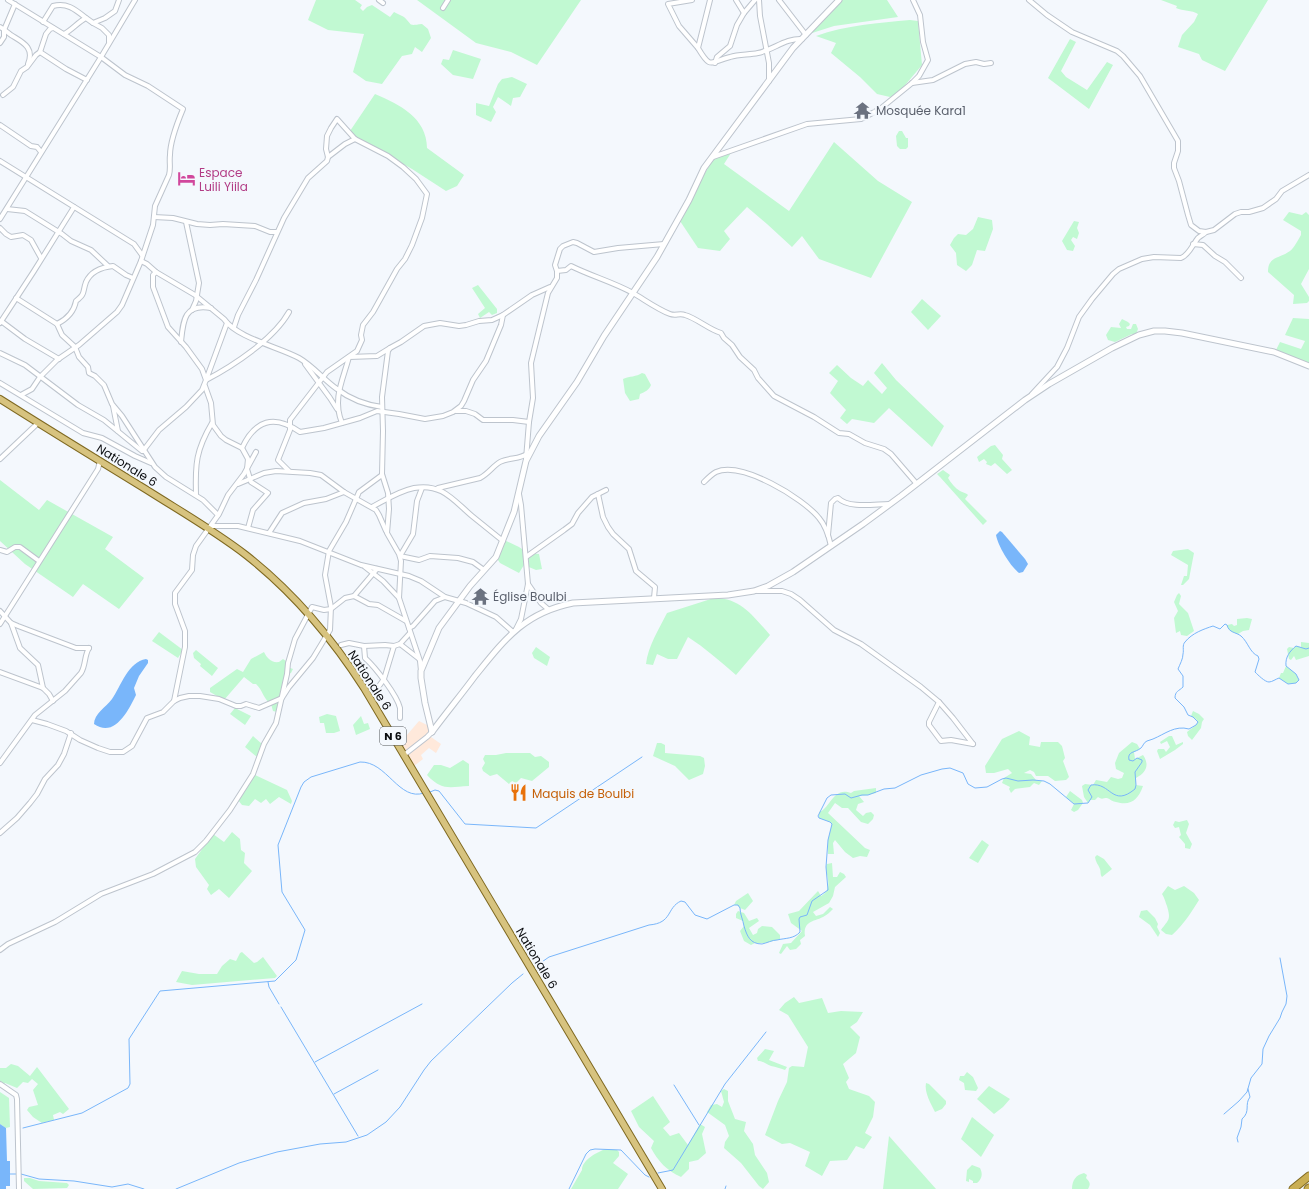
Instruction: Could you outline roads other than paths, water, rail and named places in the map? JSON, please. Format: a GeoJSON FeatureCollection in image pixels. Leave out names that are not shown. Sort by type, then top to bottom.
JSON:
{"type":"FeatureCollection","features":[{"type":"Feature","properties":{"kind":"highway"},"geometry":{"type":"LineString","coordinates":[[1293,1189],[1309,1176]]}},
{"type":"Feature","properties":{"kind":"main road","name":"Nationale 6"},"geometry":{"type":"LineString","coordinates":[[0,399],[210,528],[255,563],[308,613],[352,668],[662,1189]]}},
{"type":"Feature","properties":{"kind":"street"},"geometry":{"type":"LineString","coordinates":[[8,0],[102,58],[125,75],[148,86],[183,109],[172,143],[169,175],[155,206],[153,225],[141,261],[122,305],[117,312],[59,359],[32,388],[21,395]]}},
{"type":"Feature","properties":{"kind":"street"},"geometry":{"type":"LineString","coordinates":[[93,23],[105,18],[115,11],[119,0]]}},
{"type":"Feature","properties":{"kind":"street"},"geometry":{"type":"LineString","coordinates":[[0,219],[102,58],[135,0]]}},
{"type":"Feature","properties":{"kind":"street"},"geometry":{"type":"LineString","coordinates":[[444,8],[448,0]]}},
{"type":"Feature","properties":{"kind":"street"},"geometry":{"type":"LineString","coordinates":[[692,0],[668,4],[678,26],[698,48],[705,59],[715,63],[731,56],[750,55],[789,40],[804,37]]}},
{"type":"Feature","properties":{"kind":"street"},"geometry":{"type":"LineString","coordinates":[[698,48],[710,0]]}},
{"type":"Feature","properties":{"kind":"street"},"geometry":{"type":"LineString","coordinates":[[736,0],[744,13]]}},
{"type":"Feature","properties":{"kind":"street"},"geometry":{"type":"LineString","coordinates":[[715,63],[717,58],[730,46],[744,13],[755,0]]}},
{"type":"Feature","properties":{"kind":"street"},"geometry":{"type":"LineString","coordinates":[[759,0],[760,16],[769,63],[769,81]]}},
{"type":"Feature","properties":{"kind":"street"},"geometry":{"type":"LineString","coordinates":[[779,0],[804,37]]}},
{"type":"Feature","properties":{"kind":"street"},"geometry":{"type":"LineString","coordinates":[[526,461],[539,436],[577,382],[604,336],[664,244],[689,200],[704,168],[793,48],[838,0]]}},
{"type":"Feature","properties":{"kind":"street"},"geometry":{"type":"LineString","coordinates":[[712,157],[807,124],[844,120],[854,121],[880,109],[919,76],[928,60],[923,42],[920,15],[913,0]]}},
{"type":"Feature","properties":{"kind":"street"},"geometry":{"type":"LineString","coordinates":[[1029,0],[1047,15],[1072,32],[1117,51],[1130,63],[1140,76],[1178,141],[1178,151],[1174,168],[1191,225],[1199,231],[1206,232],[1214,230],[1235,214],[1263,208],[1276,199],[1282,191],[1309,175]]}},
{"type":"Feature","properties":{"kind":"street"},"geometry":{"type":"LineString","coordinates":[[2,28],[15,4]]}},
{"type":"Feature","properties":{"kind":"street"},"geometry":{"type":"LineString","coordinates":[[43,22],[56,5],[74,8],[102,28],[109,35],[109,45]]}},
{"type":"Feature","properties":{"kind":"street"},"geometry":{"type":"LineString","coordinates":[[64,34],[72,30],[86,18]]}},
{"type":"Feature","properties":{"kind":"street"},"geometry":{"type":"LineString","coordinates":[[0,42],[5,35],[2,28]]}},
{"type":"Feature","properties":{"kind":"street"},"geometry":{"type":"LineString","coordinates":[[2,28],[25,43],[29,50],[30,57],[28,66]]}},
{"type":"Feature","properties":{"kind":"street"},"geometry":{"type":"LineString","coordinates":[[3,96],[13,87],[21,71],[28,66],[36,54],[40,52],[46,34],[53,28]]}},
{"type":"Feature","properties":{"kind":"street"},"geometry":{"type":"LineString","coordinates":[[40,52],[66,69],[87,80]]}},
{"type":"Feature","properties":{"kind":"street"},"geometry":{"type":"LineString","coordinates":[[912,83],[934,80],[965,64],[976,62],[981,64],[991,63]]}},
{"type":"Feature","properties":{"kind":"street"},"geometry":{"type":"LineString","coordinates":[[289,472],[278,460],[290,430],[290,420],[318,382],[332,368],[355,353],[360,345],[363,325],[373,312],[397,269],[405,259],[420,225],[427,194],[416,179],[388,156],[355,139],[337,119],[330,128],[327,136],[326,149],[328,157]]}},
{"type":"Feature","properties":{"kind":"street"},"geometry":{"type":"LineString","coordinates":[[0,126],[31,146],[37,147],[42,152]]}},
{"type":"Feature","properties":{"kind":"street"},"geometry":{"type":"LineString","coordinates":[[234,327],[238,315],[267,257],[277,232],[308,178],[325,163],[328,157],[345,144],[355,139]]}},
{"type":"Feature","properties":{"kind":"street"},"geometry":{"type":"LineString","coordinates":[[0,160],[134,244],[142,255]]}},
{"type":"Feature","properties":{"kind":"street"},"geometry":{"type":"LineString","coordinates":[[59,359],[0,322],[74,207]]}},
{"type":"Feature","properties":{"kind":"street"},"geometry":{"type":"LineString","coordinates":[[7,209],[25,211],[71,241],[91,250],[108,266]]}},
{"type":"Feature","properties":{"kind":"street"},"geometry":{"type":"LineString","coordinates":[[154,217],[173,218],[186,222],[210,225],[223,224],[255,226],[266,231],[277,232]]}},
{"type":"Feature","properties":{"kind":"street"},"geometry":{"type":"LineString","coordinates":[[181,342],[182,324],[185,317],[192,310],[197,297],[199,283],[186,222]]}},
{"type":"Feature","properties":{"kind":"street"},"geometry":{"type":"LineString","coordinates":[[0,228],[12,237],[23,236],[31,240],[41,258]]}},
{"type":"Feature","properties":{"kind":"street"},"geometry":{"type":"LineString","coordinates":[[1031,396],[1034,391],[1057,368],[1067,348],[1078,317],[1113,274],[1142,258],[1185,257],[1193,244],[1206,232]]}},
{"type":"Feature","properties":{"kind":"street"},"geometry":{"type":"LineString","coordinates":[[421,671],[439,628],[470,586],[496,557],[519,493],[527,455],[529,422],[533,398],[531,363],[541,316],[548,293],[550,287],[557,278],[555,265],[560,249],[563,246],[573,242],[594,252],[618,248],[664,244]]}},
{"type":"Feature","properties":{"kind":"street"},"geometry":{"type":"LineString","coordinates":[[1193,244],[1203,245],[1215,256],[1225,262],[1241,278]]}},
{"type":"Feature","properties":{"kind":"street"},"geometry":{"type":"LineString","coordinates":[[141,261],[197,297],[212,308],[227,323],[262,343],[301,360],[338,390],[361,402],[382,409],[424,419],[436,418],[453,412],[466,411],[483,420],[513,420],[529,422]]}},
{"type":"Feature","properties":{"kind":"street"},"geometry":{"type":"LineString","coordinates":[[57,324],[64,320],[75,309],[76,301],[84,293],[87,281],[98,269],[113,266],[133,278]]}},
{"type":"Feature","properties":{"kind":"street"},"geometry":{"type":"LineString","coordinates":[[557,271],[566,270],[571,266],[633,293],[668,313],[674,315],[684,314],[710,329],[722,333],[724,338],[732,344],[740,358],[754,370],[758,378],[774,396],[814,417],[839,433],[848,434],[865,443],[884,449],[891,454],[916,483]]}},
{"type":"Feature","properties":{"kind":"street"},"geometry":{"type":"LineString","coordinates":[[156,272],[153,275],[153,287],[168,327],[202,369],[206,380]]}},
{"type":"Feature","properties":{"kind":"street"},"geometry":{"type":"LineString","coordinates":[[349,357],[377,356],[424,326],[440,323],[459,326],[479,321],[492,320],[503,315],[532,295],[550,287]]}},
{"type":"Feature","properties":{"kind":"street"},"geometry":{"type":"LineString","coordinates":[[16,298],[57,324],[62,335],[75,347],[79,357],[88,367],[89,373],[95,376],[104,385],[112,404],[118,431]]}},
{"type":"Feature","properties":{"kind":"street"},"geometry":{"type":"LineString","coordinates":[[192,310],[204,307],[212,308]]}},
{"type":"Feature","properties":{"kind":"street"},"geometry":{"type":"LineString","coordinates":[[206,380],[229,367],[270,337],[289,312]]}},
{"type":"Feature","properties":{"kind":"street"},"geometry":{"type":"LineString","coordinates":[[453,412],[461,406],[473,380],[486,361],[501,325],[503,315]]}},
{"type":"Feature","properties":{"kind":"street"},"geometry":{"type":"LineString","coordinates":[[144,452],[159,430],[186,407],[202,390],[227,323]]}},
{"type":"Feature","properties":{"kind":"street"},"geometry":{"type":"LineString","coordinates":[[754,591],[768,586],[793,572],[831,546],[901,496],[916,483],[967,446],[1003,416],[1031,396],[1112,348],[1133,338],[1154,331],[1182,333],[1262,349],[1309,366]]}},
{"type":"Feature","properties":{"kind":"street"},"geometry":{"type":"LineString","coordinates":[[387,533],[389,509],[387,499],[388,493],[382,475],[382,409],[383,385],[390,348]]}},
{"type":"Feature","properties":{"kind":"street"},"geometry":{"type":"LineString","coordinates":[[0,353],[25,365],[40,378],[78,405],[104,420],[144,452]]}},
{"type":"Feature","properties":{"kind":"street"},"geometry":{"type":"LineString","coordinates":[[338,411],[338,390],[349,357]]}},
{"type":"Feature","properties":{"kind":"street"},"geometry":{"type":"LineString","coordinates":[[301,360],[338,411],[342,423]]}},
{"type":"Feature","properties":{"kind":"street"},"geometry":{"type":"LineString","coordinates":[[0,383],[83,433],[102,438],[135,456],[152,463]]}},
{"type":"Feature","properties":{"kind":"street"},"geometry":{"type":"LineString","coordinates":[[204,386],[211,403],[212,423],[221,436],[231,444],[242,448],[248,459],[247,470],[250,479],[254,485],[268,493],[253,510],[248,528]]}},
{"type":"Feature","properties":{"kind":"street"},"geometry":{"type":"LineString","coordinates":[[112,404],[122,416],[152,463],[166,477],[203,500],[218,515]]}},
{"type":"Feature","properties":{"kind":"street"},"geometry":{"type":"LineString","coordinates":[[242,448],[251,433],[266,422],[283,422],[300,432],[324,428],[360,418],[382,409]]}},
{"type":"Feature","properties":{"kind":"street"},"geometry":{"type":"LineString","coordinates":[[0,459],[38,423]]}},
{"type":"Feature","properties":{"kind":"street"},"geometry":{"type":"LineString","coordinates":[[196,495],[195,467],[197,456],[206,433],[212,423]]}},
{"type":"Feature","properties":{"kind":"street"},"geometry":{"type":"LineString","coordinates":[[435,489],[485,476],[500,462],[527,455],[531,450]]}},
{"type":"Feature","properties":{"kind":"street"},"geometry":{"type":"LineString","coordinates":[[174,701],[185,647],[184,631],[175,604],[175,593],[192,570],[194,550],[210,528],[228,495],[247,470],[256,452]]}},
{"type":"Feature","properties":{"kind":"street"},"geometry":{"type":"LineString","coordinates":[[0,624],[98,468],[100,461]]}},
{"type":"Feature","properties":{"kind":"street"},"geometry":{"type":"LineString","coordinates":[[236,484],[264,473],[280,471],[310,472],[321,475],[356,500],[372,507],[379,515],[400,556],[401,574],[399,598],[418,658],[425,703],[432,732]]}},
{"type":"Feature","properties":{"kind":"street"},"geometry":{"type":"LineString","coordinates":[[704,482],[715,472],[723,471],[741,472],[768,481],[795,497],[820,519],[828,535],[831,546]]}},
{"type":"Feature","properties":{"kind":"street"},"geometry":{"type":"LineString","coordinates":[[32,720],[71,733],[80,740],[98,748],[110,752],[123,752],[132,746],[147,718],[163,712],[174,701],[184,697],[200,696],[219,699],[236,706],[246,704],[259,708],[282,698],[289,687],[313,658],[330,630],[331,601],[325,575],[328,552],[346,522],[362,489],[382,475]]}},
{"type":"Feature","properties":{"kind":"street"},"geometry":{"type":"LineString","coordinates":[[400,556],[413,534],[417,501],[422,488]]}},
{"type":"Feature","properties":{"kind":"street"},"geometry":{"type":"LineString","coordinates":[[372,507],[387,499],[413,489],[422,488],[440,490],[458,502],[470,514],[503,541]]}},
{"type":"Feature","properties":{"kind":"street"},"geometry":{"type":"LineString","coordinates":[[526,557],[572,524],[578,512],[589,500],[606,490]]}},
{"type":"Feature","properties":{"kind":"street"},"geometry":{"type":"LineString","coordinates":[[269,533],[282,513],[304,503],[326,499],[344,492]]}},
{"type":"Feature","properties":{"kind":"street"},"geometry":{"type":"LineString","coordinates":[[515,631],[521,619],[528,584],[519,493]]}},
{"type":"Feature","properties":{"kind":"street"},"geometry":{"type":"LineString","coordinates":[[598,494],[603,517],[608,527],[613,534],[629,549],[636,571],[655,587],[654,598]]}},
{"type":"Feature","properties":{"kind":"street"},"geometry":{"type":"LineString","coordinates":[[828,535],[831,503],[834,499],[838,498],[842,502],[854,505],[889,504]]}},
{"type":"Feature","properties":{"kind":"street"},"geometry":{"type":"LineString","coordinates":[[210,528],[236,525],[300,541],[363,566],[409,576],[421,581],[445,597],[466,603],[496,617],[515,631]]}},
{"type":"Feature","properties":{"kind":"street"},"geometry":{"type":"LineString","coordinates":[[0,550],[7,552],[15,547],[20,547],[39,561]]}},
{"type":"Feature","properties":{"kind":"street"},"geometry":{"type":"LineString","coordinates":[[400,556],[419,560],[430,556],[458,558],[473,562],[484,570]]}},
{"type":"Feature","properties":{"kind":"street"},"geometry":{"type":"LineString","coordinates":[[363,566],[390,588],[399,598]]}},
{"type":"Feature","properties":{"kind":"street"},"geometry":{"type":"LineString","coordinates":[[0,950],[8,944],[55,922],[101,894],[153,874],[195,852],[201,847],[234,805],[253,774],[264,744],[276,724],[294,639],[308,613],[312,607],[319,610],[331,609],[345,598],[354,596],[377,569]]}},
{"type":"Feature","properties":{"kind":"street"},"geometry":{"type":"LineString","coordinates":[[528,584],[541,603],[549,610]]}},
{"type":"Feature","properties":{"kind":"street"},"geometry":{"type":"LineString","coordinates":[[404,755],[428,737],[496,649],[515,631],[535,617],[549,610],[573,603],[728,594],[754,591],[782,591],[791,594],[834,630],[861,644],[922,687],[939,702],[973,744],[951,740],[941,741],[929,725],[939,702]]}},
{"type":"Feature","properties":{"kind":"street"},"geometry":{"type":"LineString","coordinates":[[354,596],[369,604],[378,605],[406,621]]}},
{"type":"Feature","properties":{"kind":"street"},"geometry":{"type":"LineString","coordinates":[[409,628],[435,601],[445,597]]}},
{"type":"Feature","properties":{"kind":"street"},"geometry":{"type":"LineString","coordinates":[[0,611],[11,623],[20,648],[38,665],[43,688]]}},
{"type":"Feature","properties":{"kind":"street"},"geometry":{"type":"LineString","coordinates":[[0,763],[38,712],[72,685],[83,669],[85,655],[89,648],[83,649],[71,646],[11,623]]}},
{"type":"Feature","properties":{"kind":"street"},"geometry":{"type":"LineString","coordinates":[[341,645],[349,643],[364,646],[394,646],[400,644],[410,633]]}},
{"type":"Feature","properties":{"kind":"street"},"geometry":{"type":"LineString","coordinates":[[400,644],[418,658]]}},
{"type":"Feature","properties":{"kind":"street"},"geometry":{"type":"LineString","coordinates":[[364,646],[365,658],[384,679],[398,704],[400,709],[400,718]]}},
{"type":"Feature","properties":{"kind":"street"},"geometry":{"type":"LineString","coordinates":[[374,693],[384,679],[394,646]]}},
{"type":"Feature","properties":{"kind":"street"},"geometry":{"type":"LineString","coordinates":[[0,672],[43,688],[53,701]]}},
{"type":"Feature","properties":{"kind":"street"},"geometry":{"type":"LineString","coordinates":[[0,833],[17,818],[30,803],[45,779],[58,765],[64,754],[71,733]]}},
{"type":"Feature","properties":{"kind":"street"},"geometry":{"type":"LineString","coordinates":[[0,1084],[16,1095],[17,1099],[19,1189]]}},
{"type":"Feature","properties":{"kind":"water"},"geometry":{"type":"Polygon","coordinates":[[[1000,531],[1028,564],[1023,572],[1019,573],[1008,561],[997,540],[996,535],[1000,531]]]}},
{"type":"Feature","properties":{"kind":"water"},"geometry":{"type":"Polygon","coordinates":[[[146,659],[148,660],[148,663],[139,676],[134,688],[136,695],[125,714],[115,725],[108,728],[102,728],[94,724],[96,717],[112,699],[126,675],[134,665],[146,659]]]}},
{"type":"Feature","properties":{"kind":"water"},"geometry":{"type":"Polygon","coordinates":[[[0,1124],[6,1128],[7,1161],[10,1161],[10,1186],[6,1186],[6,1189],[0,1189],[0,1124]]]}},
{"type":"Feature","properties":{"kind":"waterway"},"geometry":{"type":"LineString","coordinates":[[539,964],[549,957],[649,925],[657,924],[666,918],[673,907],[681,901],[685,902],[695,915],[707,919],[734,905],[738,905],[746,933],[752,941],[758,944],[792,937],[800,932],[799,919],[800,917],[807,915],[812,901],[828,890],[826,867],[828,840],[832,824],[819,818],[818,816],[827,798],[831,795],[845,794],[851,798],[868,795],[884,789],[895,788],[921,775],[950,768],[963,773],[968,784],[975,788],[987,787],[1006,778],[1018,781],[1044,781],[1050,784],[1074,804],[1088,803],[1092,797],[1088,790],[1091,785],[1098,785],[1116,795],[1121,796],[1135,789],[1135,772],[1142,762],[1142,760],[1137,758],[1133,761],[1129,760],[1130,754],[1139,750],[1147,741],[1175,729],[1189,729],[1198,722],[1193,717],[1188,715],[1184,707],[1175,698],[1176,692],[1183,687],[1183,676],[1178,669],[1185,642],[1191,636],[1213,626],[1220,629],[1225,624],[1227,625],[1231,631],[1241,636],[1255,655],[1258,656],[1259,659],[1255,672],[1267,682],[1271,682],[1279,678],[1288,684],[1296,683],[1299,680],[1296,674],[1286,666],[1288,654],[1296,646],[1306,649],[1309,648]]}},
{"type":"Feature","properties":{"kind":"waterway"},"geometry":{"type":"LineString","coordinates":[[430,792],[435,790],[439,791],[465,824],[536,828],[642,757]]}},
{"type":"Feature","properties":{"kind":"waterway"},"geometry":{"type":"LineString","coordinates":[[23,1128],[82,1113],[128,1088],[130,1084],[129,1039],[160,991],[275,981],[296,960],[305,930],[282,892],[278,845],[304,782],[311,777],[360,762],[369,763],[378,768],[407,792],[415,794],[424,793]]}},
{"type":"Feature","properties":{"kind":"waterway"},"geometry":{"type":"LineString","coordinates":[[1224,1114],[1247,1092],[1251,1078],[1262,1064],[1263,1049],[1286,1004],[1287,996],[1280,958]]}},
{"type":"Feature","properties":{"kind":"waterway"},"geometry":{"type":"LineString","coordinates":[[176,1189],[239,1163],[277,1152],[320,1144],[346,1142],[367,1135],[386,1122],[400,1107],[431,1061],[523,974]]}},
{"type":"Feature","properties":{"kind":"waterway"},"geometry":{"type":"LineString","coordinates":[[268,982],[269,987],[279,1004]]}},
{"type":"Feature","properties":{"kind":"waterway"},"geometry":{"type":"LineString","coordinates":[[315,1062],[422,1004]]}},
{"type":"Feature","properties":{"kind":"waterway"},"geometry":{"type":"LineString","coordinates":[[281,1007],[358,1136]]}},
{"type":"Feature","properties":{"kind":"waterway"},"geometry":{"type":"LineString","coordinates":[[658,1173],[673,1170],[725,1084],[766,1032]]}},
{"type":"Feature","properties":{"kind":"waterway"},"geometry":{"type":"LineString","coordinates":[[334,1094],[378,1070]]}},
{"type":"Feature","properties":{"kind":"waterway"},"geometry":{"type":"LineString","coordinates":[[674,1085],[699,1125]]}},
{"type":"Feature","properties":{"kind":"waterway"},"geometry":{"type":"LineString","coordinates":[[1238,1142],[1237,1138],[1242,1119],[1247,1111],[1247,1103],[1250,1097],[1248,1089]]}},
{"type":"Feature","properties":{"kind":"waterway"},"geometry":{"type":"LineString","coordinates":[[569,1189],[586,1154],[590,1150],[595,1149],[621,1150],[645,1175],[649,1177]]}},
{"type":"Feature","properties":{"kind":"waterway"},"geometry":{"type":"LineString","coordinates":[[10,1174],[18,1174]]}},
{"type":"Feature","properties":{"kind":"waterway"},"geometry":{"type":"LineString","coordinates":[[21,1174],[39,1179],[74,1181],[112,1187],[128,1184],[144,1189]]}},
{"type":"Feature","properties":{"kind":"place","name":"Mosquée Kara1"},"geometry":{"type":"Point","coordinates":[863,110]}},
{"type":"Feature","properties":{"kind":"place","name":"Espace Luili Yiila"},"geometry":{"type":"Point","coordinates":[186,179]}},
{"type":"Feature","properties":{"kind":"place","name":"Église Boulbi"},"geometry":{"type":"Point","coordinates":[480,596]}},
{"type":"Feature","properties":{"kind":"place","name":"Maquis de Boulbi"},"geometry":{"type":"Point","coordinates":[519,793]}}]}
